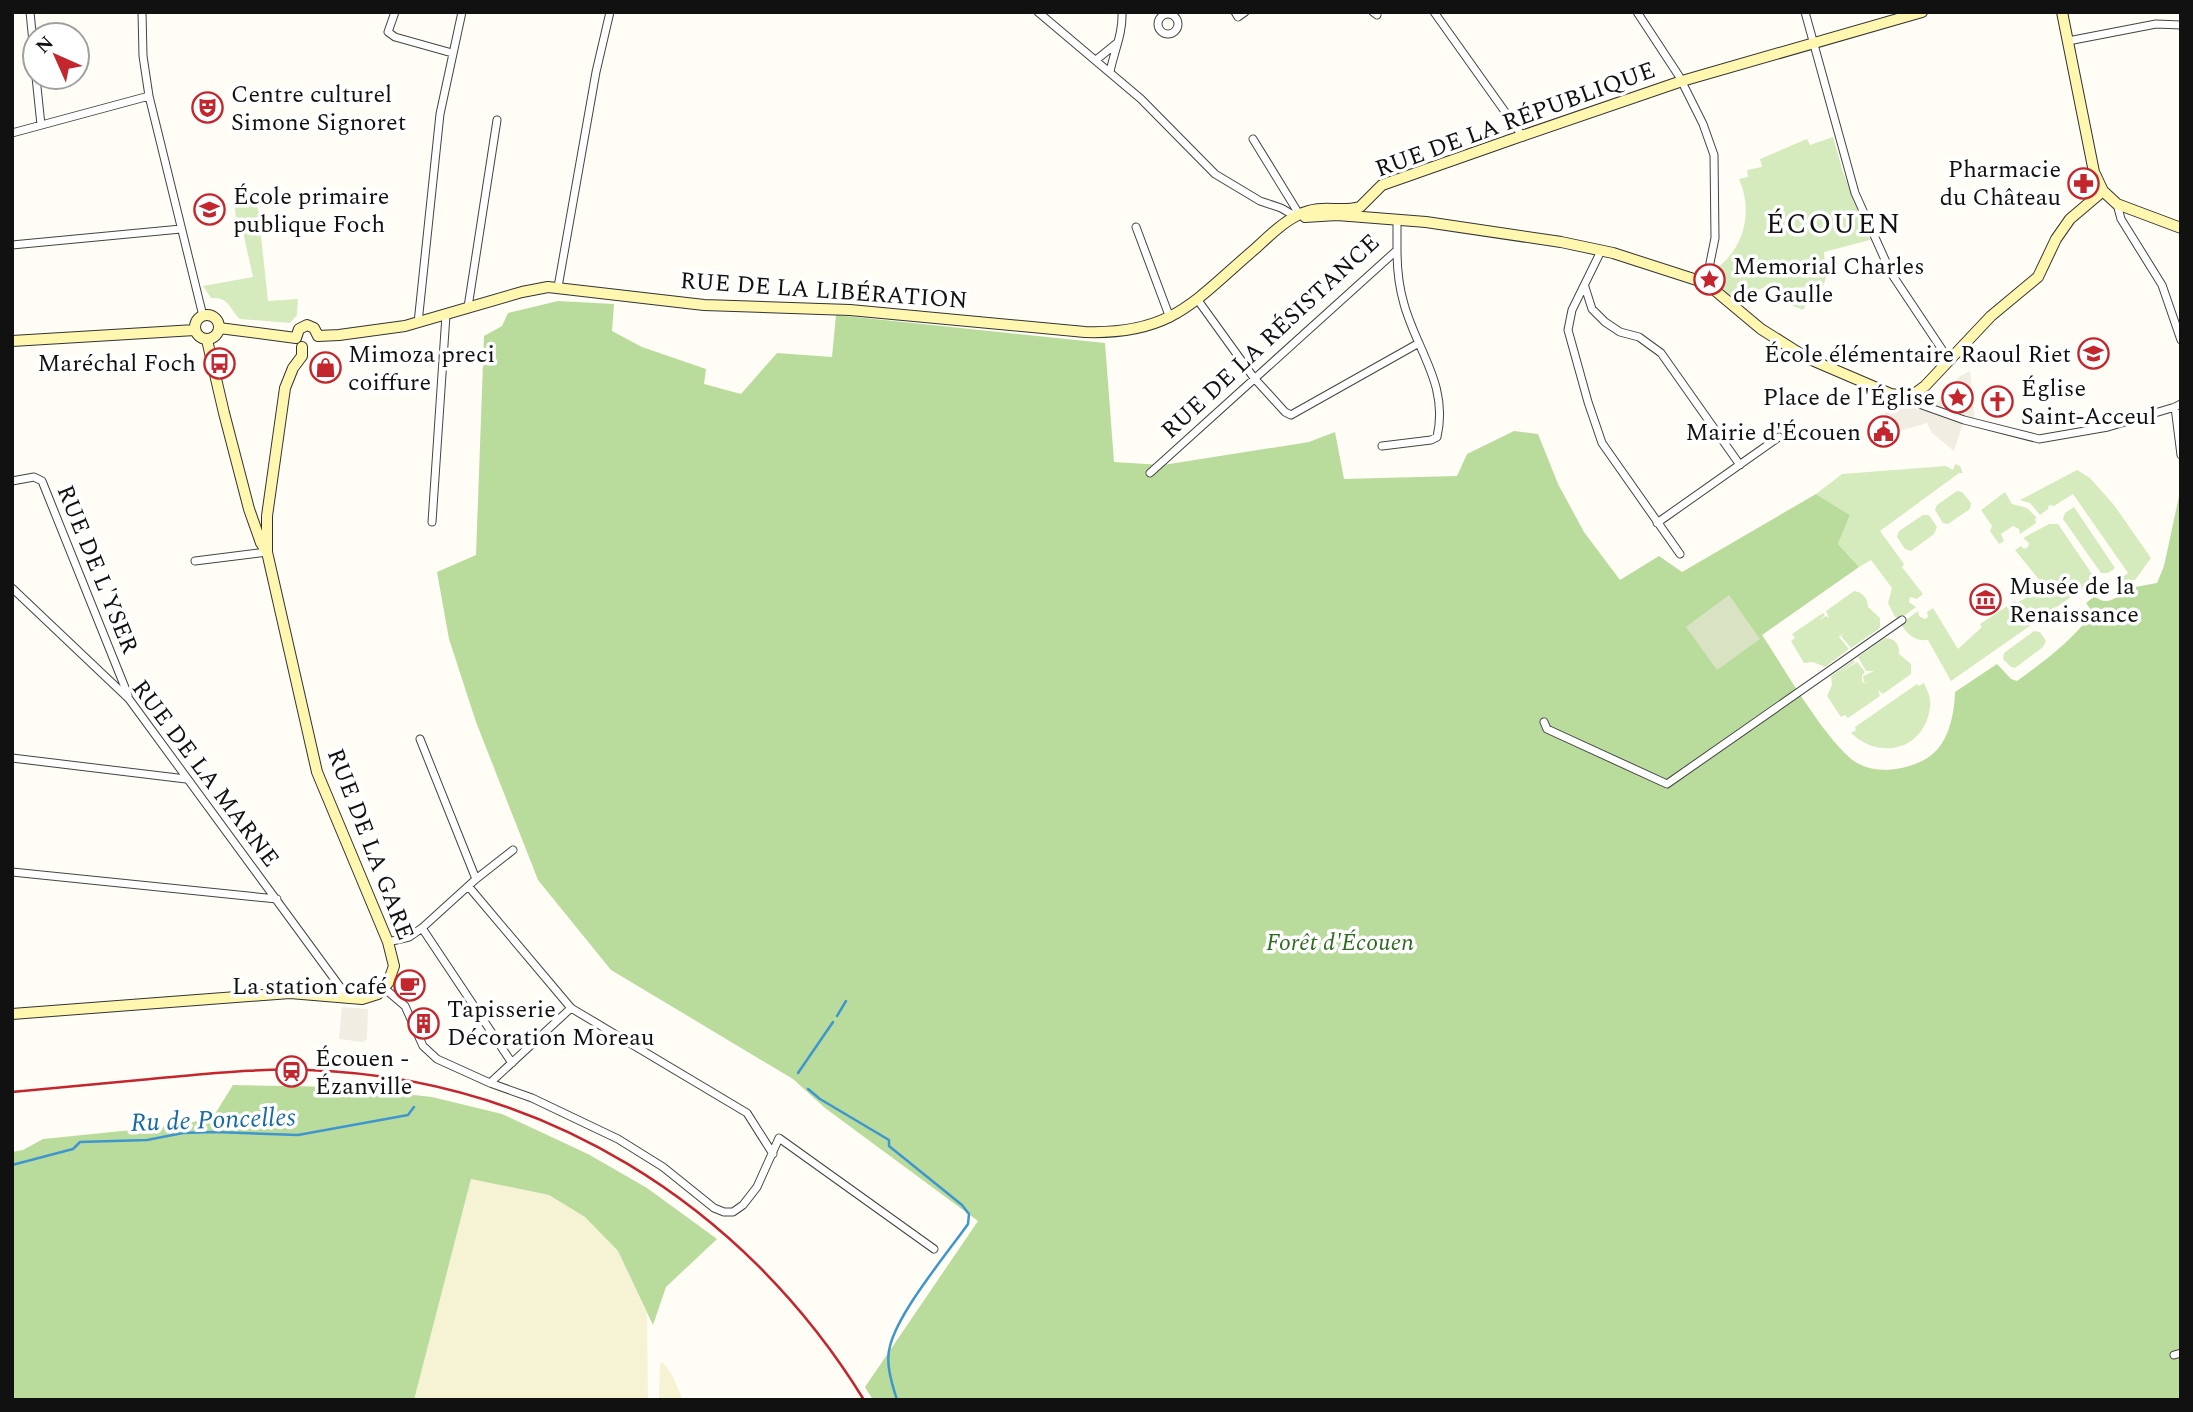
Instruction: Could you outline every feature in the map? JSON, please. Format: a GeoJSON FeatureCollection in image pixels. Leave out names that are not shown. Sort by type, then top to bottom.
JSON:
{"type":"FeatureCollection","features":[{"type":"Feature","properties":{"kind":"main road","name":"RUE DE LA RÉPUBLIQUE"},"geometry":{"type":"LineString","coordinates":[[1367,202],[1382,185],[1682,81],[1922,12]]}},
{"type":"Feature","properties":{"kind":"main road"},"geometry":{"type":"LineString","coordinates":[[2062,12],[2097,182],[2117,204],[2181,228]]}},
{"type":"Feature","properties":{"kind":"main road"},"geometry":{"type":"LineString","coordinates":[[1297,215],[1397,219],[1561,242],[1601,251],[1706,283],[1783,345],[1813,361],[1891,394],[1910,397],[1925,386],[1984,322],[2038,277],[2056,239],[2070,219],[2103,191]]}},
{"type":"Feature","properties":{"kind":"main road"},"geometry":{"type":"LineString","coordinates":[[1297,215],[1322,207],[1356,209],[1367,202]]}},
{"type":"Feature","properties":{"kind":"main road","name":"RUE DE LA LIBÉRATION"},"geometry":{"type":"LineString","coordinates":[[318,336],[418,323],[538,288],[558,287],[704,305],[850,310],[1085,332],[1139,329],[1170,318],[1297,215]]}},
{"type":"Feature","properties":{"kind":"main road"},"geometry":{"type":"LineString","coordinates":[[203,316],[214,318],[219,328],[215,337],[207,340],[200,338],[195,330],[197,320],[203,316]]}},
{"type":"Feature","properties":{"kind":"main road"},"geometry":{"type":"LineString","coordinates":[[219,328],[312,346],[318,336],[314,328],[307,325],[299,329],[299,342]]}},
{"type":"Feature","properties":{"kind":"main road"},"geometry":{"type":"LineString","coordinates":[[12,341],[195,330]]}},
{"type":"Feature","properties":{"kind":"main road"},"geometry":{"type":"LineString","coordinates":[[207,340],[249,509],[267,552]]}},
{"type":"Feature","properties":{"kind":"main road","name":"RUE DE LA GARE"},"geometry":{"type":"LineString","coordinates":[[299,342],[302,356],[293,368],[285,388],[267,516],[267,552],[317,772],[388,942],[394,966],[384,988]]}},
{"type":"Feature","properties":{"kind":"main road"},"geometry":{"type":"LineString","coordinates":[[248,499],[267,516]]}},
{"type":"Feature","properties":{"kind":"main road"},"geometry":{"type":"LineString","coordinates":[[12,1014],[290,993],[349,999],[370,998],[384,988]]}},
{"type":"Feature","properties":{"kind":"street"},"geometry":{"type":"LineString","coordinates":[[142,12],[143,56],[149,96],[203,316]]}},
{"type":"Feature","properties":{"kind":"street"},"geometry":{"type":"LineString","coordinates":[[395,12],[388,32],[395,37],[452,54]]}},
{"type":"Feature","properties":{"kind":"street"},"geometry":{"type":"LineString","coordinates":[[418,323],[440,114],[462,12]]}},
{"type":"Feature","properties":{"kind":"street"},"geometry":{"type":"LineString","coordinates":[[558,287],[596,72],[610,12]]}},
{"type":"Feature","properties":{"kind":"street"},"geometry":{"type":"LineString","coordinates":[[1038,12],[1141,99],[1214,174],[1260,201],[1297,215]]}},
{"type":"Feature","properties":{"kind":"street"},"geometry":{"type":"LineString","coordinates":[[1110,72],[1122,30],[1122,12]]}},
{"type":"Feature","properties":{"kind":"street"},"geometry":{"type":"LineString","coordinates":[[1235,12],[1238,17],[1245,12]]}},
{"type":"Feature","properties":{"kind":"street"},"geometry":{"type":"LineString","coordinates":[[1434,12],[1523,136]]}},
{"type":"Feature","properties":{"kind":"street"},"geometry":{"type":"LineString","coordinates":[[1637,12],[1682,81],[1703,124],[1714,155],[1715,238],[1706,283]]}},
{"type":"Feature","properties":{"kind":"street"},"geometry":{"type":"LineString","coordinates":[[1805,12],[1851,179],[1866,218],[1891,273],[1949,360]]}},
{"type":"Feature","properties":{"kind":"street"},"geometry":{"type":"LineString","coordinates":[[2068,41],[2156,24],[2181,25]]}},
{"type":"Feature","properties":{"kind":"street"},"geometry":{"type":"LineString","coordinates":[[1096,60],[1118,43]]}},
{"type":"Feature","properties":{"kind":"street"},"geometry":{"type":"LineString","coordinates":[[37,91],[41,125]]}},
{"type":"Feature","properties":{"kind":"street"},"geometry":{"type":"LineString","coordinates":[[12,133],[149,96]]}},
{"type":"Feature","properties":{"kind":"street"},"geometry":{"type":"LineString","coordinates":[[468,307],[498,120]]}},
{"type":"Feature","properties":{"kind":"street"},"geometry":{"type":"LineString","coordinates":[[1254,139],[1297,215]]}},
{"type":"Feature","properties":{"kind":"street"},"geometry":{"type":"LineString","coordinates":[[1367,202],[1377,217]]}},
{"type":"Feature","properties":{"kind":"street"},"geometry":{"type":"LineString","coordinates":[[2117,204],[2121,219],[2162,285],[2181,340]]}},
{"type":"Feature","properties":{"kind":"street","name":"RUE DE LA RÉSISTANCE"},"geometry":{"type":"LineString","coordinates":[[1150,473],[1397,250],[1397,219]]}},
{"type":"Feature","properties":{"kind":"street"},"geometry":{"type":"LineString","coordinates":[[1136,227],[1170,318]]}},
{"type":"Feature","properties":{"kind":"street"},"geometry":{"type":"LineString","coordinates":[[12,245],[181,229]]}},
{"type":"Feature","properties":{"kind":"street"},"geometry":{"type":"LineString","coordinates":[[1382,446],[1423,442],[1437,437],[1442,418],[1436,382],[1404,303],[1397,250]]}},
{"type":"Feature","properties":{"kind":"street"},"geometry":{"type":"LineString","coordinates":[[1601,251],[1572,310],[1568,330],[1602,443],[1680,554]]}},
{"type":"Feature","properties":{"kind":"street"},"geometry":{"type":"LineString","coordinates":[[1585,287],[1592,309],[1605,322],[1620,332],[1639,337],[1661,353],[1740,465]]}},
{"type":"Feature","properties":{"kind":"street"},"geometry":{"type":"LineString","coordinates":[[1196,299],[1254,378],[1285,412],[1291,415],[1419,343]]}},
{"type":"Feature","properties":{"kind":"street"},"geometry":{"type":"LineString","coordinates":[[432,522],[446,314]]}},
{"type":"Feature","properties":{"kind":"street"},"geometry":{"type":"LineString","coordinates":[[1910,397],[1937,410],[2039,439],[2108,427],[2178,405],[2181,455]]}},
{"type":"Feature","properties":{"kind":"street"},"geometry":{"type":"LineString","coordinates":[[1657,523],[1779,437]]}},
{"type":"Feature","properties":{"kind":"street","name":"RUE DE L'YSER"},"geometry":{"type":"LineString","coordinates":[[12,481],[34,477],[42,481],[129,699]]}},
{"type":"Feature","properties":{"kind":"street"},"geometry":{"type":"LineString","coordinates":[[195,561],[267,552]]}},
{"type":"Feature","properties":{"kind":"street","name":"RUE DE LA MARNE"},"geometry":{"type":"LineString","coordinates":[[12,588],[129,699],[349,999]]}},
{"type":"Feature","properties":{"kind":"street"},"geometry":{"type":"LineString","coordinates":[[1544,722],[1547,729],[1667,784],[1902,620]]}},
{"type":"Feature","properties":{"kind":"street"},"geometry":{"type":"LineString","coordinates":[[420,739],[476,879]]}},
{"type":"Feature","properties":{"kind":"street"},"geometry":{"type":"LineString","coordinates":[[12,758],[186,779]]}},
{"type":"Feature","properties":{"kind":"street"},"geometry":{"type":"LineString","coordinates":[[388,942],[409,937],[422,928],[513,850]]}},
{"type":"Feature","properties":{"kind":"street"},"geometry":{"type":"LineString","coordinates":[[12,872],[277,899]]}},
{"type":"Feature","properties":{"kind":"street"},"geometry":{"type":"LineString","coordinates":[[469,887],[570,1008],[747,1113],[773,1154]]}},
{"type":"Feature","properties":{"kind":"street"},"geometry":{"type":"LineString","coordinates":[[422,928],[512,1063]]}},
{"type":"Feature","properties":{"kind":"street"},"geometry":{"type":"LineString","coordinates":[[384,988],[405,1006],[423,1046],[437,1059],[490,1083],[532,1097],[618,1139],[663,1167],[714,1208],[729,1213],[738,1210],[750,1197],[779,1138],[934,1249]]}},
{"type":"Feature","properties":{"kind":"street"},"geometry":{"type":"LineString","coordinates":[[490,1083],[570,1008]]}},
{"type":"Feature","properties":{"kind":"shaded area"},"geometry":{"type":"Polygon","coordinates":[[[1970,371],[1975,423],[1964,420],[1954,451],[1932,433],[1927,423],[1893,433],[1885,413],[1891,394],[1937,409],[1935,405],[1960,376],[1970,371]]]}},
{"type":"Feature","properties":{"kind":"shaded area"},"geometry":{"type":"Polygon","coordinates":[[[342,1007],[368,1009],[367,1039],[363,1042],[339,1039],[342,1007]]]}},
{"type":"Feature","properties":{"kind":"shaded area"},"geometry":{"type":"Polygon","coordinates":[[[471,1179],[549,1195],[585,1217],[618,1251],[647,1313],[648,1400],[414,1400],[471,1179]]]}},
{"type":"Feature","properties":{"kind":"shaded area"},"geometry":{"type":"Polygon","coordinates":[[[663,1362],[683,1400],[659,1400],[660,1364],[663,1362]]]}},
{"type":"Feature","properties":{"kind":"green space"},"geometry":{"type":"Polygon","coordinates":[[[1833,137],[1843,172],[1870,240],[1824,252],[1826,277],[1823,287],[1811,296],[1803,310],[1788,304],[1785,295],[1768,286],[1755,291],[1742,308],[1714,288],[1708,274],[1729,256],[1742,233],[1746,206],[1739,179],[1748,177],[1747,170],[1762,167],[1760,159],[1807,139],[1810,145],[1833,137]]]}},
{"type":"Feature","properties":{"kind":"green space"},"geometry":{"type":"Polygon","coordinates":[[[248,192],[258,208],[268,301],[298,299],[297,315],[290,323],[240,319],[222,299],[211,298],[203,286],[253,277],[234,203],[248,192]]]}},
{"type":"Feature","properties":{"kind":"green space","name":"Forêt d'Écouen"},"geometry":{"type":"Polygon","coordinates":[[[558,301],[614,304],[612,331],[642,347],[706,369],[704,384],[741,394],[777,353],[832,357],[836,315],[1105,343],[1114,462],[1163,465],[1309,442],[1335,432],[1344,479],[1457,476],[1467,454],[1514,431],[1538,434],[1558,484],[1584,532],[1620,580],[1659,556],[1682,572],[1816,494],[1850,515],[1838,544],[1859,567],[1762,635],[1835,742],[1859,764],[1875,769],[1907,767],[1931,756],[1948,731],[1955,692],[1997,664],[2011,679],[2017,681],[2076,633],[2093,613],[2086,603],[2095,596],[2108,601],[2117,597],[2119,590],[2157,583],[2164,566],[2181,487],[2181,1400],[873,1400],[865,1387],[978,1221],[825,1108],[793,1079],[611,970],[538,880],[476,722],[449,639],[437,572],[476,555],[484,336],[502,326],[508,313],[558,301]]]}},
{"type":"Feature","properties":{"kind":"green space"},"geometry":{"type":"Polygon","coordinates":[[[1955,464],[1960,466],[1963,473],[1959,473],[1880,531],[1904,564],[1902,567],[1923,594],[1917,599],[1910,597],[1909,602],[1916,607],[1901,618],[1895,617],[1888,603],[1892,588],[1871,560],[1859,567],[1838,544],[1850,515],[1816,494],[1842,474],[1946,466],[1953,470],[1955,464]]]}},
{"type":"Feature","properties":{"kind":"green space"},"geometry":{"type":"Polygon","coordinates":[[[2077,470],[2090,478],[2114,505],[2151,558],[2135,580],[2117,581],[2128,573],[2073,494],[2054,506],[2049,505],[2040,515],[2030,503],[2020,500],[2077,470]]]}},
{"type":"Feature","properties":{"kind":"green space"},"geometry":{"type":"Polygon","coordinates":[[[1957,491],[1962,492],[1971,503],[1970,509],[1948,524],[1943,523],[1935,510],[1937,505],[1957,491]]]}},
{"type":"Feature","properties":{"kind":"green space"},"geometry":{"type":"Polygon","coordinates":[[[2005,492],[2012,504],[2027,508],[2037,518],[2036,523],[2020,534],[2019,529],[2013,526],[2001,534],[2004,541],[1999,544],[1990,531],[1992,526],[1981,510],[2005,492]]]}},
{"type":"Feature","properties":{"kind":"green space"},"geometry":{"type":"Polygon","coordinates":[[[2074,507],[2115,568],[2108,573],[2101,573],[2063,519],[2065,513],[2074,507]]]}},
{"type":"Feature","properties":{"kind":"green space"},"geometry":{"type":"Polygon","coordinates":[[[1923,515],[1929,515],[1937,527],[1934,534],[1911,551],[1905,549],[1897,537],[1899,531],[1923,515]]]}},
{"type":"Feature","properties":{"kind":"green space"},"geometry":{"type":"Polygon","coordinates":[[[2049,524],[2058,524],[2094,577],[2091,583],[1951,681],[1928,640],[1919,640],[1910,635],[1902,626],[1903,622],[1918,611],[1919,616],[1925,619],[1928,617],[1927,612],[1933,608],[1958,649],[1982,627],[1980,624],[2015,601],[2017,603],[2045,587],[2015,550],[2021,546],[2024,549],[2028,547],[2029,543],[2023,538],[2049,524]]]}},
{"type":"Feature","properties":{"kind":"green space"},"geometry":{"type":"Polygon","coordinates":[[[1854,591],[1864,596],[1868,607],[1880,618],[1880,628],[1851,648],[1841,636],[1844,632],[1839,637],[1849,649],[1825,667],[1813,662],[1804,663],[1791,641],[1795,638],[1792,634],[1823,613],[1825,615],[1818,621],[1826,616],[1829,618],[1826,611],[1854,591]]]}},
{"type":"Feature","properties":{"kind":"green space"},"geometry":{"type":"Polygon","coordinates":[[[1729,595],[1760,639],[1717,670],[1686,627],[1729,595]]]}},
{"type":"Feature","properties":{"kind":"green space"},"geometry":{"type":"Polygon","coordinates":[[[2034,631],[2040,632],[2046,641],[2043,647],[2015,668],[2011,667],[2003,659],[2004,653],[2034,631]]]}},
{"type":"Feature","properties":{"kind":"green space"},"geometry":{"type":"Polygon","coordinates":[[[1885,638],[1896,643],[1899,654],[1911,664],[1911,674],[1883,694],[1878,690],[1880,696],[1848,718],[1845,715],[1841,717],[1827,696],[1832,685],[1831,676],[1854,660],[1855,662],[1840,673],[1857,662],[1865,672],[1862,676],[1862,682],[1868,684],[1864,682],[1863,676],[1874,671],[1866,671],[1858,657],[1885,638]]]}},
{"type":"Feature","properties":{"kind":"green space"},"geometry":{"type":"Polygon","coordinates":[[[1924,683],[1930,699],[1929,712],[1921,731],[1913,739],[1894,748],[1883,748],[1861,741],[1851,733],[1856,730],[1855,727],[1917,684],[1919,686],[1924,683]]]}},
{"type":"Feature","properties":{"kind":"green space"},"geometry":{"type":"Polygon","coordinates":[[[233,1085],[340,1087],[432,1097],[502,1114],[588,1154],[647,1188],[717,1239],[666,1287],[653,1325],[618,1251],[585,1217],[549,1195],[471,1179],[414,1400],[12,1400],[12,1152],[23,1150],[43,1139],[181,1125],[213,1117],[233,1085]]]}},
{"type":"Feature","properties":{"kind":"waterway"},"geometry":{"type":"LineString","coordinates":[[837,1016],[846,1001]]}},
{"type":"Feature","properties":{"kind":"waterway"},"geometry":{"type":"LineString","coordinates":[[798,1073],[833,1022]]}},
{"type":"Feature","properties":{"kind":"waterway"},"geometry":{"type":"LineString","coordinates":[[808,1089],[889,1140],[889,1146],[962,1205],[969,1214],[968,1224],[913,1300],[895,1332],[888,1359],[897,1400]]}},
{"type":"Feature","properties":{"kind":"waterway","name":"Ru de Poncelles"},"geometry":{"type":"LineString","coordinates":[[12,1165],[73,1149],[80,1142],[147,1140],[183,1133],[298,1135],[408,1115],[414,1107]]}},
{"type":"Feature","properties":{"kind":"railway"},"geometry":{"type":"LineString","coordinates":[[12,1092],[215,1073],[308,1070],[394,1078],[476,1097],[554,1126],[628,1164],[696,1211],[759,1266],[815,1330],[864,1400]]}},
{"type":"Feature","properties":{"kind":"place","name":"Centre culturel Simone Signoret"},"geometry":{"type":"Point","coordinates":[208,108]}},
{"type":"Feature","properties":{"kind":"place","name":"Pharmacie du Château"},"geometry":{"type":"Point","coordinates":[2084,183]}},
{"type":"Feature","properties":{"kind":"place","name":"École primaire publique Foch"},"geometry":{"type":"Point","coordinates":[210,210]}},
{"type":"Feature","properties":{"kind":"place","name":"Memorial Charles de Gaulle"},"geometry":{"type":"Point","coordinates":[1710,280]}},
{"type":"Feature","properties":{"kind":"place","name":"École élémentaire Raoul Riet"},"geometry":{"type":"Point","coordinates":[2094,354]}},
{"type":"Feature","properties":{"kind":"place","name":"Maréchal Foch"},"geometry":{"type":"Point","coordinates":[219,363]}},
{"type":"Feature","properties":{"kind":"place","name":"Mimoza preci coiffure"},"geometry":{"type":"Point","coordinates":[325,368]}},
{"type":"Feature","properties":{"kind":"place","name":"Place de l'Église"},"geometry":{"type":"Point","coordinates":[1958,397]}},
{"type":"Feature","properties":{"kind":"place","name":"Église Saint-Acceul"},"geometry":{"type":"Point","coordinates":[1998,402]}},
{"type":"Feature","properties":{"kind":"place","name":"Mairie d'Écouen"},"geometry":{"type":"Point","coordinates":[1884,432]}},
{"type":"Feature","properties":{"kind":"place","name":"Musée de la Renaissance"},"geometry":{"type":"Point","coordinates":[1986,600]}},
{"type":"Feature","properties":{"kind":"place","name":"La station café"},"geometry":{"type":"Point","coordinates":[410,986]}},
{"type":"Feature","properties":{"kind":"place","name":"Tapisserie Décoration Moreau"},"geometry":{"type":"Point","coordinates":[424,1023]}},
{"type":"Feature","properties":{"kind":"place","name":"Écouen - Ézanville"},"geometry":{"type":"Point","coordinates":[292,1072]}},
{"type":"Feature","properties":{"kind":"district","name":"ÉCOUEN"},"geometry":{"type":"Point","coordinates":[1834,223]}}]}
